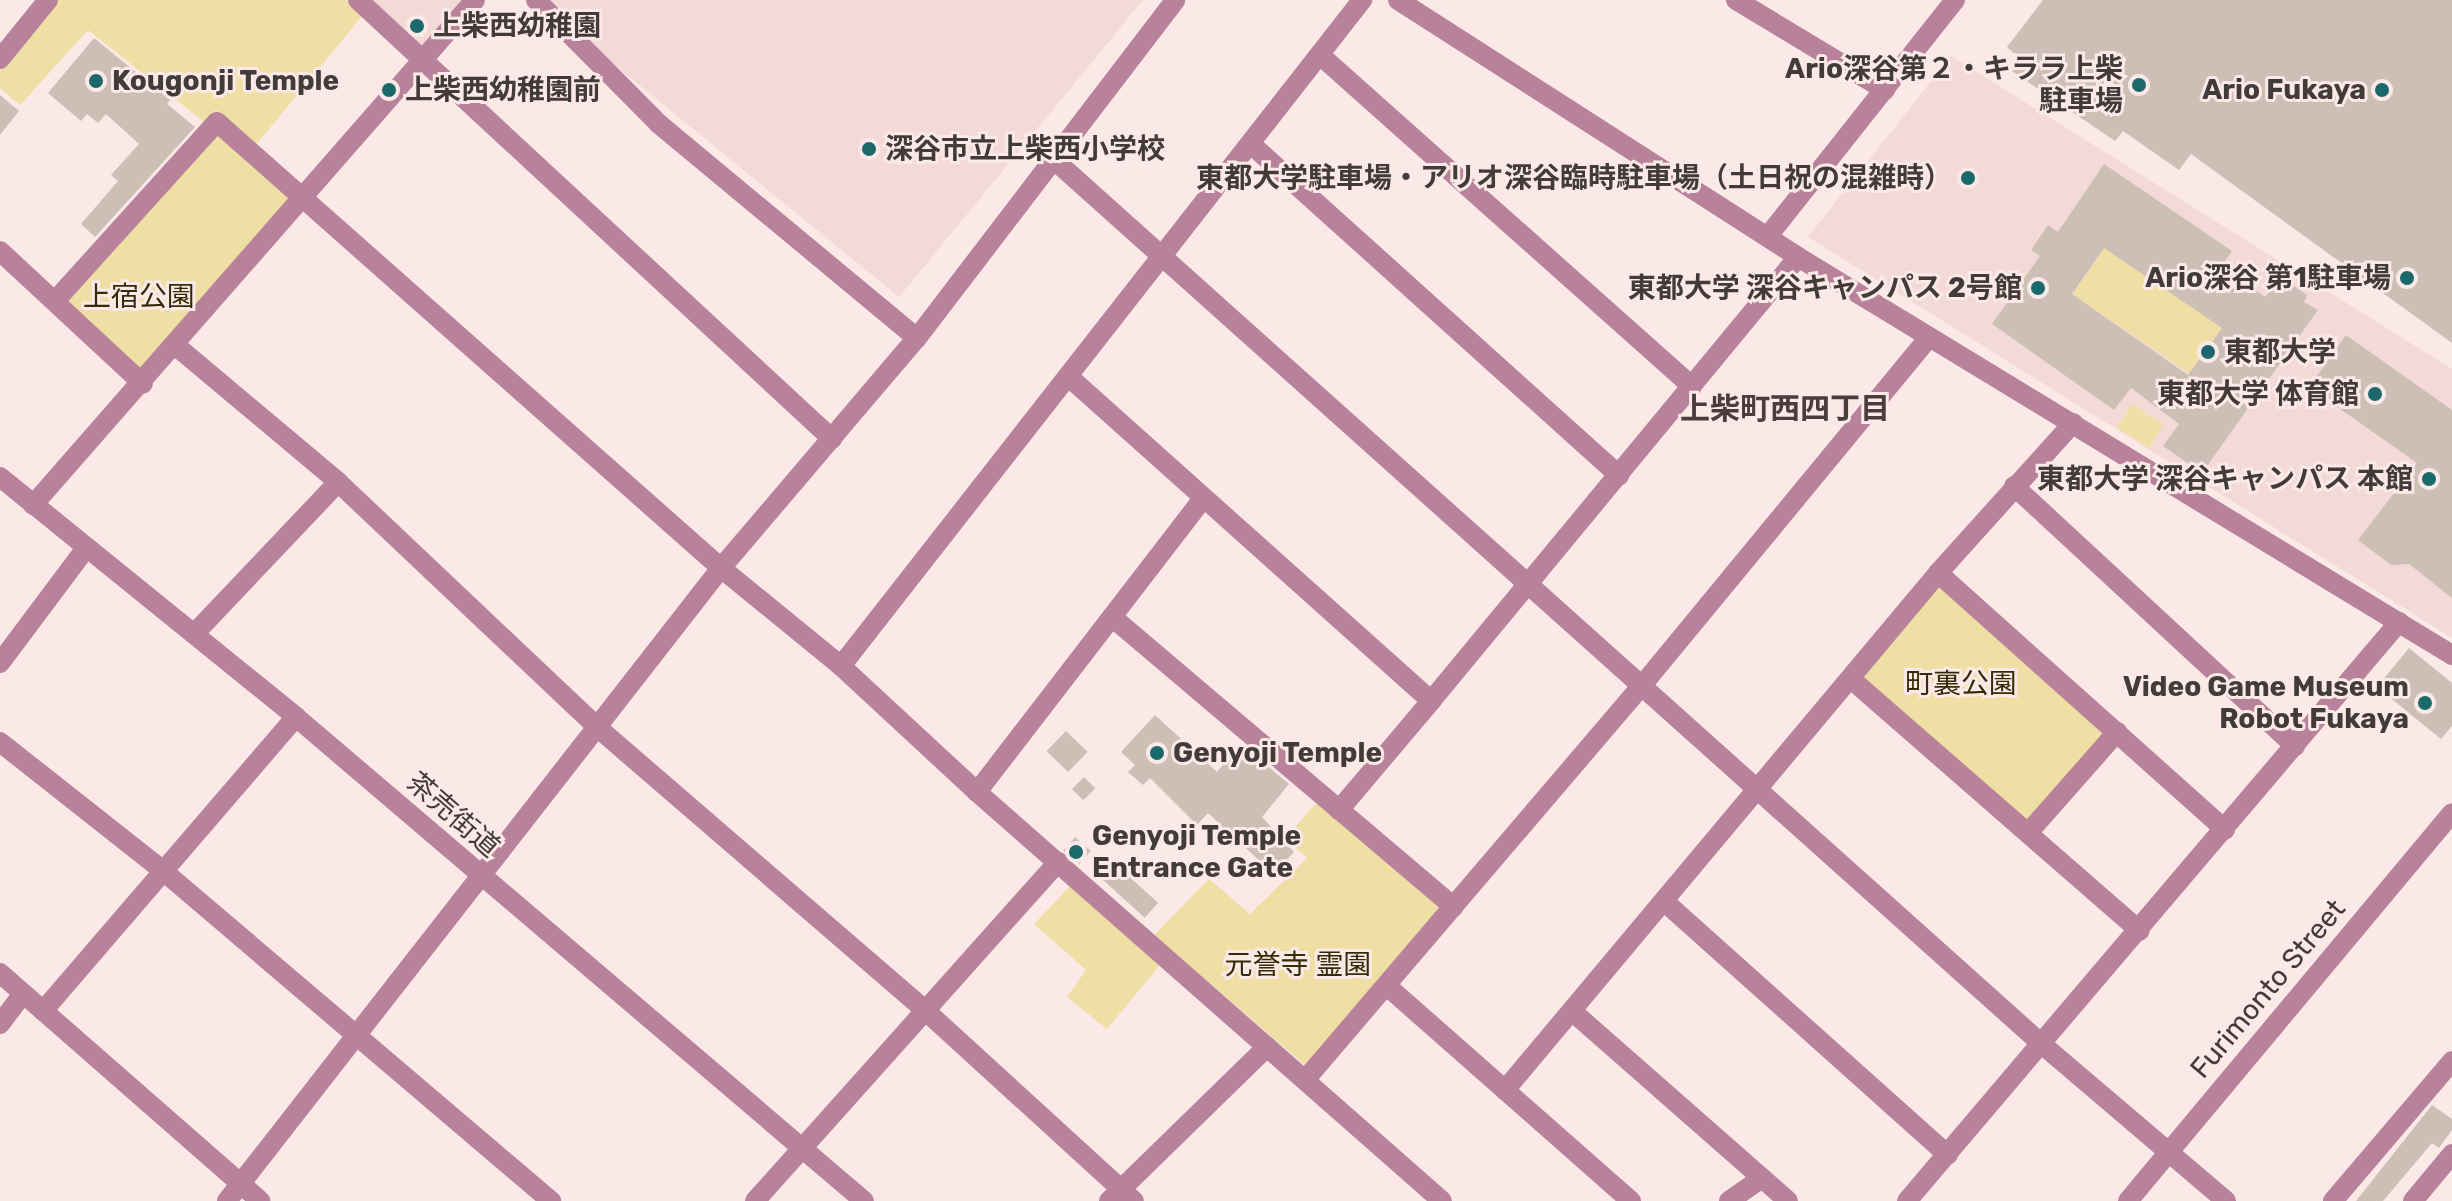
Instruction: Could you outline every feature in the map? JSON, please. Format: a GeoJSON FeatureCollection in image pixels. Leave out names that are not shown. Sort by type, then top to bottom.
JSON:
{"type":"FeatureCollection","features":[{"type":"Feature","properties":{"kind":"street"},"geometry":{"type":"LineString","coordinates":[[0,59],[48,0]]}},
{"type":"Feature","properties":{"kind":"street"},"geometry":{"type":"LineString","coordinates":[[358,0],[832,439]]}},
{"type":"Feature","properties":{"kind":"street"},"geometry":{"type":"LineString","coordinates":[[33,505],[304,201],[421,56],[475,0]]}},
{"type":"Feature","properties":{"kind":"street"},"geometry":{"type":"LineString","coordinates":[[536,0],[659,124],[917,338]]}},
{"type":"Feature","properties":{"kind":"street"},"geometry":{"type":"LineString","coordinates":[[227,1201],[721,568],[917,338],[1051,157],[1175,0]]}},
{"type":"Feature","properties":{"kind":"street"},"geometry":{"type":"LineString","coordinates":[[841,666],[1159,259],[1252,145],[1362,0]]}},
{"type":"Feature","properties":{"kind":"street"},"geometry":{"type":"LineString","coordinates":[[1398,0],[1798,257],[2452,655]]}},
{"type":"Feature","properties":{"kind":"street"},"geometry":{"type":"LineString","coordinates":[[1736,0],[1885,90]]}},
{"type":"Feature","properties":{"kind":"street"},"geometry":{"type":"LineString","coordinates":[[1768,236],[1955,0]]}},
{"type":"Feature","properties":{"kind":"street"},"geometry":{"type":"LineString","coordinates":[[1320,55],[1692,386]]}},
{"type":"Feature","properties":{"kind":"street"},"geometry":{"type":"LineString","coordinates":[[55,301],[217,122],[721,568],[841,666],[977,792],[1442,1201]]}},
{"type":"Feature","properties":{"kind":"street"},"geometry":{"type":"LineString","coordinates":[[1252,145],[1619,475]]}},
{"type":"Feature","properties":{"kind":"street"},"geometry":{"type":"LineString","coordinates":[[1051,157],[1159,259],[1531,582],[2044,1046],[2226,1201]]}},
{"type":"Feature","properties":{"kind":"street"},"geometry":{"type":"LineString","coordinates":[[0,251],[143,384]]}},
{"type":"Feature","properties":{"kind":"street"},"geometry":{"type":"LineString","coordinates":[[1339,810],[1798,257]]}},
{"type":"Feature","properties":{"kind":"street"},"geometry":{"type":"LineString","coordinates":[[1305,1080],[1644,683],[1929,337]]}},
{"type":"Feature","properties":{"kind":"street"},"geometry":{"type":"LineString","coordinates":[[175,345],[338,482],[597,727],[927,1012],[1122,1197],[1267,1047]]}},
{"type":"Feature","properties":{"kind":"street"},"geometry":{"type":"LineString","coordinates":[[1069,377],[1202,500],[1431,701]]}},
{"type":"Feature","properties":{"kind":"street"},"geometry":{"type":"LineString","coordinates":[[1505,1090],[1666,903],[1938,573],[2073,423]]}},
{"type":"Feature","properties":{"kind":"street","name":"茶売街道"},"geometry":{"type":"LineString","coordinates":[[0,477],[296,717],[864,1201]]}},
{"type":"Feature","properties":{"kind":"street"},"geometry":{"type":"LineString","coordinates":[[194,634],[338,482]]}},
{"type":"Feature","properties":{"kind":"street"},"geometry":{"type":"LineString","coordinates":[[2014,486],[2295,746]]}},
{"type":"Feature","properties":{"kind":"street"},"geometry":{"type":"LineString","coordinates":[[977,792],[1202,500]]}},
{"type":"Feature","properties":{"kind":"street"},"geometry":{"type":"LineString","coordinates":[[0,663],[86,548]]}},
{"type":"Feature","properties":{"kind":"street"},"geometry":{"type":"LineString","coordinates":[[1938,573],[2225,830]]}},
{"type":"Feature","properties":{"kind":"street"},"geometry":{"type":"LineString","coordinates":[[1112,617],[1454,907]]}},
{"type":"Feature","properties":{"kind":"street"},"geometry":{"type":"LineString","coordinates":[[1907,1201],[2044,1046],[2399,622]]}},
{"type":"Feature","properties":{"kind":"street"},"geometry":{"type":"LineString","coordinates":[[1851,679],[2140,931]]}},
{"type":"Feature","properties":{"kind":"street"},"geometry":{"type":"LineString","coordinates":[[43,1011],[296,717]]}},
{"type":"Feature","properties":{"kind":"street"},"geometry":{"type":"LineString","coordinates":[[2028,833],[2117,732]]}},
{"type":"Feature","properties":{"kind":"street"},"geometry":{"type":"LineString","coordinates":[[0,742],[162,870],[551,1201]]}},
{"type":"Feature","properties":{"kind":"street","name":"Furimonto Street"},"geometry":{"type":"LineString","coordinates":[[2128,1201],[2452,813]]}},
{"type":"Feature","properties":{"kind":"street"},"geometry":{"type":"LineString","coordinates":[[755,1201],[1058,862]]}},
{"type":"Feature","properties":{"kind":"street"},"geometry":{"type":"LineString","coordinates":[[1666,903],[1948,1155]]}},
{"type":"Feature","properties":{"kind":"street"},"geometry":{"type":"LineString","coordinates":[[0,973],[260,1201]]}},
{"type":"Feature","properties":{"kind":"street"},"geometry":{"type":"LineString","coordinates":[[1387,986],[1631,1201]]}},
{"type":"Feature","properties":{"kind":"street"},"geometry":{"type":"LineString","coordinates":[[0,1024],[23,994]]}},
{"type":"Feature","properties":{"kind":"street"},"geometry":{"type":"LineString","coordinates":[[1573,1012],[1788,1201]]}},
{"type":"Feature","properties":{"kind":"street"},"geometry":{"type":"LineString","coordinates":[[2333,1201],[2452,1061]]}},
{"type":"Feature","properties":{"kind":"street"},"geometry":{"type":"LineString","coordinates":[[2413,1201],[2452,1154]]}},
{"type":"Feature","properties":{"kind":"street"},"geometry":{"type":"LineString","coordinates":[[1729,1201],[1762,1178]]}},
{"type":"Feature","properties":{"kind":"shaded area","name":"上柴西幼稚園"},"geometry":{"type":"Polygon","coordinates":[[[361,0],[464,0],[421,53],[361,0]]]}},
{"type":"Feature","properties":{"kind":"shaded area","name":"深谷市立上柴西小学校"},"geometry":{"type":"Polygon","coordinates":[[[535,0],[1143,0],[899,297],[535,0]]]}},
{"type":"Feature","properties":{"kind":"shaded area","name":"東都大学"},"geometry":{"type":"Polygon","coordinates":[[[1951,56],[2452,369],[2452,638],[1808,237],[1951,56]]]}},
{"type":"Feature","properties":{"kind":"green space"},"geometry":{"type":"Polygon","coordinates":[[[57,0],[346,0],[363,15],[255,146],[216,110],[204,122],[88,30],[20,105],[0,88],[0,70],[57,0]]]}},
{"type":"Feature","properties":{"kind":"green space","name":"上宿公園"},"geometry":{"type":"Polygon","coordinates":[[[217,122],[305,201],[143,380],[56,301],[217,122]]]}},
{"type":"Feature","properties":{"kind":"green space"},"geometry":{"type":"Polygon","coordinates":[[[2104,248],[2223,328],[2191,374],[2073,294],[2104,248]]]}},
{"type":"Feature","properties":{"kind":"green space"},"geometry":{"type":"Polygon","coordinates":[[[2132,404],[2164,425],[2149,448],[2117,427],[2132,404]]]}},
{"type":"Feature","properties":{"kind":"green space","name":"町裏公園"},"geometry":{"type":"Polygon","coordinates":[[[1938,573],[2116,733],[2024,835],[1846,675],[1938,573]]]}},
{"type":"Feature","properties":{"kind":"green space","name":"元誉寺 霊園"},"geometry":{"type":"Polygon","coordinates":[[[1316,803],[1440,908],[1306,1066],[1154,935],[1209,879],[1250,914],[1307,858],[1285,839],[1316,803]]]}},
{"type":"Feature","properties":{"kind":"green space","name":"元誉寺 霊園"},"geometry":{"type":"Polygon","coordinates":[[[1070,886],[1160,965],[1107,1029],[1067,997],[1086,970],[1034,924],[1070,886]]]}},
{"type":"Feature","properties":{"kind":"building"},"geometry":{"type":"Polygon","coordinates":[[[2043,0],[2452,0],[2452,343],[2191,154],[2179,170],[2123,131],[2115,141],[2012,71],[2021,59],[2007,47],[2043,0]]]}},
{"type":"Feature","properties":{"kind":"building"},"geometry":{"type":"Polygon","coordinates":[[[94,38],[170,100],[167,104],[195,127],[95,237],[81,224],[118,181],[111,175],[139,144],[106,114],[98,123],[87,114],[81,121],[48,93],[94,38]]]}},
{"type":"Feature","properties":{"kind":"building"},"geometry":{"type":"Polygon","coordinates":[[[0,95],[19,111],[0,135],[0,95]]]}},
{"type":"Feature","properties":{"kind":"building"},"geometry":{"type":"Polygon","coordinates":[[[2104,164],[2232,251],[2223,264],[2265,297],[2275,284],[2283,289],[2288,282],[2307,295],[2304,302],[2318,310],[2202,473],[2163,446],[2179,424],[2131,388],[2114,410],[1992,324],[2040,256],[2031,250],[2048,225],[2058,232],[2104,164]],[[2104,248],[2072,294],[2188,375],[2222,328],[2104,248]]]}},
{"type":"Feature","properties":{"kind":"building"},"geometry":{"type":"Polygon","coordinates":[[[2346,335],[2452,410],[2452,598],[2409,564],[2391,565],[2358,540],[2417,463],[2309,387],[2346,335]]]}},
{"type":"Feature","properties":{"kind":"building","name":"Video Game Museum Robot Fukaya"},"geometry":{"type":"Polygon","coordinates":[[[2409,648],[2452,683],[2452,726],[2441,739],[2377,687],[2409,648]]]}},
{"type":"Feature","properties":{"kind":"building"},"geometry":{"type":"Polygon","coordinates":[[[1155,715],[1217,772],[1241,744],[1289,784],[1262,817],[1294,852],[1274,874],[1208,813],[1197,825],[1150,778],[1143,785],[1128,772],[1135,765],[1121,752],[1155,715]]]}},
{"type":"Feature","properties":{"kind":"building"},"geometry":{"type":"Polygon","coordinates":[[[1066,731],[1088,752],[1068,772],[1047,751],[1066,731]]]}},
{"type":"Feature","properties":{"kind":"building"},"geometry":{"type":"Polygon","coordinates":[[[1084,777],[1095,788],[1083,800],[1072,789],[1084,777]]]}},
{"type":"Feature","properties":{"kind":"building","name":"Genyoji Temple Entrance Gate"},"geometry":{"type":"Polygon","coordinates":[[[1075,837],[1091,851],[1079,864],[1063,851],[1075,837]]]}},
{"type":"Feature","properties":{"kind":"building"},"geometry":{"type":"Polygon","coordinates":[[[1115,864],[1158,903],[1145,918],[1102,879],[1115,864]]]}},
{"type":"Feature","properties":{"kind":"building"},"geometry":{"type":"Polygon","coordinates":[[[2432,1105],[2452,1119],[2452,1130],[2439,1148],[2432,1143],[2383,1201],[2356,1201],[2432,1105]]]}},
{"type":"Feature","properties":{"kind":"place","name":"上柴西幼稚園"},"geometry":{"type":"Point","coordinates":[417,26]}},
{"type":"Feature","properties":{"kind":"place","name":"Kougonji Temple"},"geometry":{"type":"Point","coordinates":[96,81]}},
{"type":"Feature","properties":{"kind":"place","name":"Ario深谷第２・キララ上柴 駐車場"},"geometry":{"type":"Point","coordinates":[2139,85]}},
{"type":"Feature","properties":{"kind":"place","name":"上柴西幼稚園前"},"geometry":{"type":"Point","coordinates":[389,90]}},
{"type":"Feature","properties":{"kind":"place","name":"Ario Fukaya"},"geometry":{"type":"Point","coordinates":[2382,90]}},
{"type":"Feature","properties":{"kind":"place","name":"深谷市立上柴西小学校"},"geometry":{"type":"Point","coordinates":[869,149]}},
{"type":"Feature","properties":{"kind":"place","name":"東都大学駐車場・アリオ深谷臨時駐車場（土日祝の混雑時）"},"geometry":{"type":"Point","coordinates":[1968,178]}},
{"type":"Feature","properties":{"kind":"place","name":"Ario深谷 第1駐車場"},"geometry":{"type":"Point","coordinates":[2407,278]}},
{"type":"Feature","properties":{"kind":"place","name":"東都大学 深谷キャンパス 2号館"},"geometry":{"type":"Point","coordinates":[2038,288]}},
{"type":"Feature","properties":{"kind":"place","name":"東都大学"},"geometry":{"type":"Point","coordinates":[2208,352]}},
{"type":"Feature","properties":{"kind":"place","name":"東都大学 体育館"},"geometry":{"type":"Point","coordinates":[2375,394]}},
{"type":"Feature","properties":{"kind":"place","name":"東都大学 深谷キャンパス 本館"},"geometry":{"type":"Point","coordinates":[2429,479]}},
{"type":"Feature","properties":{"kind":"place","name":"Video Game Museum Robot Fukaya"},"geometry":{"type":"Point","coordinates":[2425,703]}},
{"type":"Feature","properties":{"kind":"place","name":"Genyoji Temple"},"geometry":{"type":"Point","coordinates":[1157,753]}},
{"type":"Feature","properties":{"kind":"place","name":"Genyoji Temple Entrance Gate"},"geometry":{"type":"Point","coordinates":[1076,852]}},
{"type":"Feature","properties":{"kind":"district","name":"上柴町西四丁目"},"geometry":{"type":"Point","coordinates":[1785,409]}}]}
